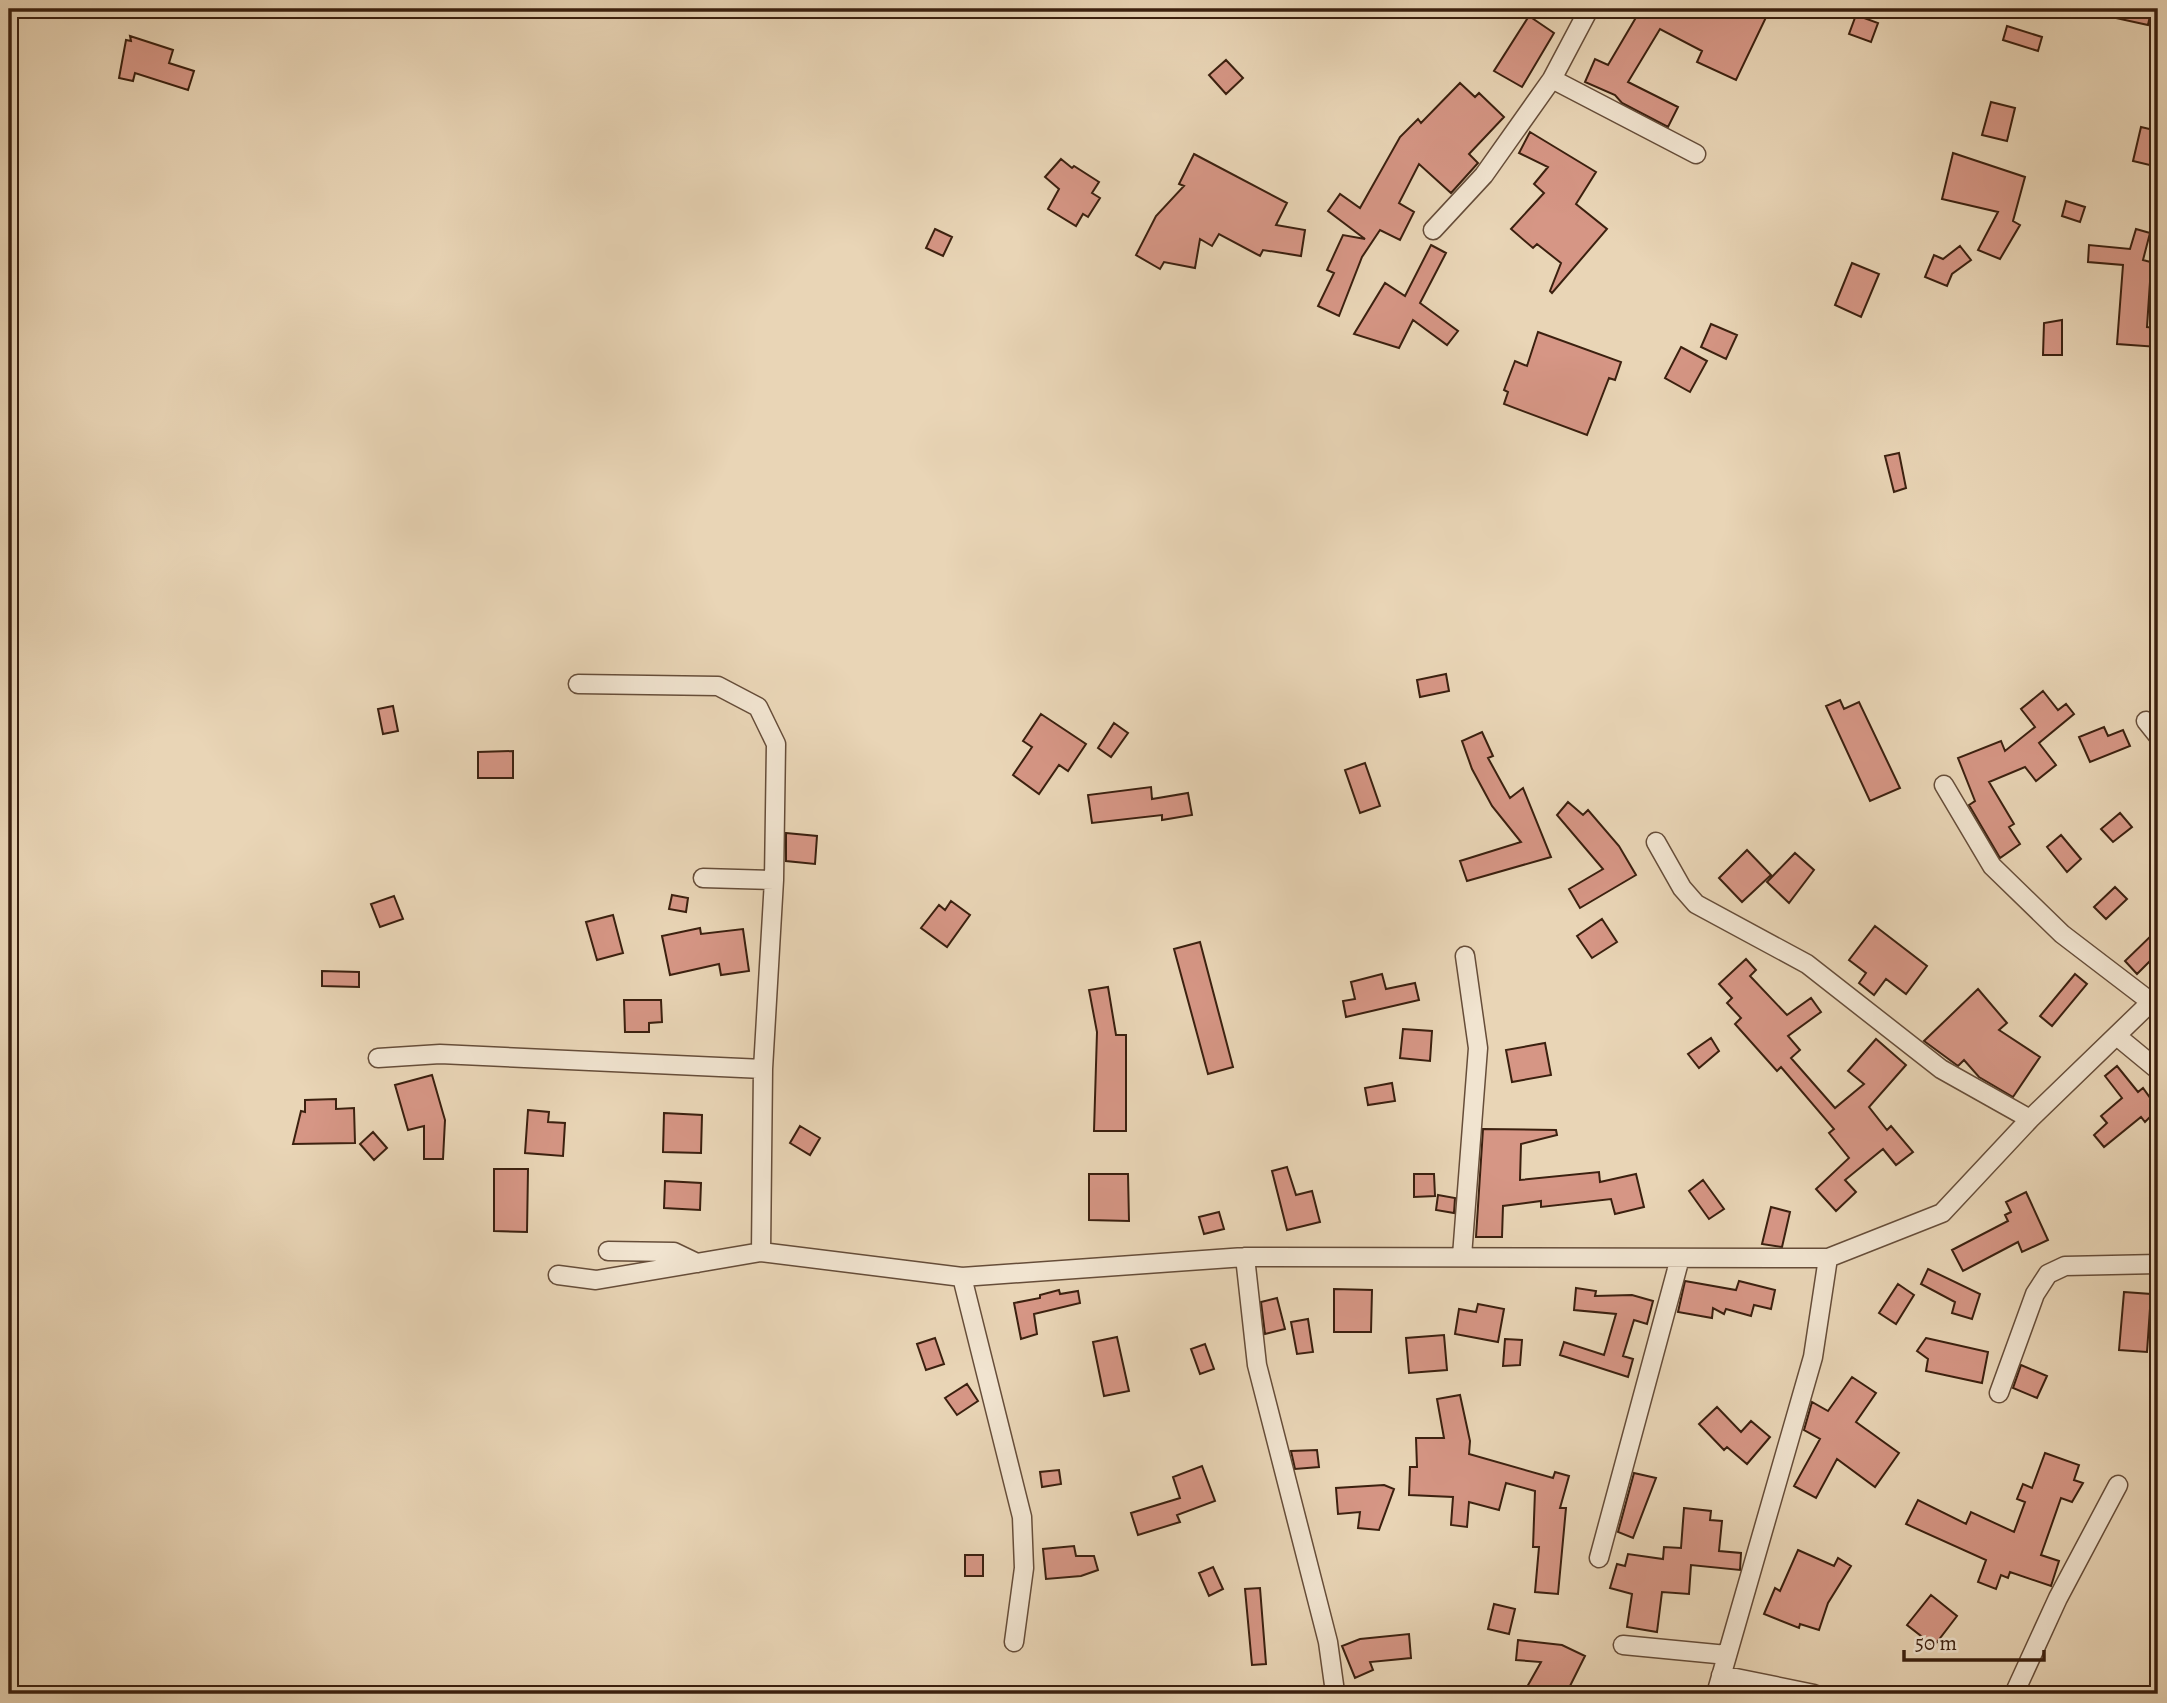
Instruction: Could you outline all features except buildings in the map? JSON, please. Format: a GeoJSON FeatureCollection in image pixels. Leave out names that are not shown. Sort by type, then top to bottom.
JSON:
{"type":"FeatureCollection","features":[{"type":"Feature","properties":{"kind":"street"},"geometry":{"type":"LineString","coordinates":[[1433,230],[1484,175],[1552,79],[1590,9]]}},
{"type":"Feature","properties":{"kind":"street"},"geometry":{"type":"LineString","coordinates":[[1552,79],[1696,154]]}},
{"type":"Feature","properties":{"kind":"street"},"geometry":{"type":"LineString","coordinates":[[578,684],[719,686],[758,707],[776,744],[774,880],[763,1069],[761,1252]]}},
{"type":"Feature","properties":{"kind":"street"},"geometry":{"type":"LineString","coordinates":[[2146,721],[2158,736]]}},
{"type":"Feature","properties":{"kind":"street"},"geometry":{"type":"LineString","coordinates":[[558,1275],[596,1280],[761,1252],[962,1278],[1245,1257],[1828,1258],[1941,1213],[2031,1119],[2155,1001],[2062,934],[1992,866],[1944,785]]}},
{"type":"Feature","properties":{"kind":"street"},"geometry":{"type":"LineString","coordinates":[[1656,842],[1682,888],[1696,904],[1807,964],[1941,1069],[2031,1119]]}},
{"type":"Feature","properties":{"kind":"street"},"geometry":{"type":"LineString","coordinates":[[703,878],[774,880]]}},
{"type":"Feature","properties":{"kind":"street"},"geometry":{"type":"LineString","coordinates":[[1462,1256],[1478,1048],[1465,956]]}},
{"type":"Feature","properties":{"kind":"street"},"geometry":{"type":"LineString","coordinates":[[2118,1037],[2158,1070]]}},
{"type":"Feature","properties":{"kind":"street"},"geometry":{"type":"LineString","coordinates":[[378,1058],[440,1054],[763,1069]]}},
{"type":"Feature","properties":{"kind":"street"},"geometry":{"type":"LineString","coordinates":[[608,1251],[674,1252],[697,1263]]}},
{"type":"Feature","properties":{"kind":"street"},"geometry":{"type":"LineString","coordinates":[[1245,1257],[1257,1365],[1328,1642],[1335,1692]]}},
{"type":"Feature","properties":{"kind":"street"},"geometry":{"type":"LineString","coordinates":[[1599,1559],[1679,1258]]}},
{"type":"Feature","properties":{"kind":"street"},"geometry":{"type":"LineString","coordinates":[[1716,1694],[1813,1357],[1828,1258]]}},
{"type":"Feature","properties":{"kind":"street"},"geometry":{"type":"LineString","coordinates":[[1999,1393],[2035,1294],[2048,1274],[2065,1266],[2158,1264]]}},
{"type":"Feature","properties":{"kind":"street"},"geometry":{"type":"LineString","coordinates":[[962,1278],[1022,1517],[1024,1568],[1014,1642]]}},
{"type":"Feature","properties":{"kind":"street"},"geometry":{"type":"LineString","coordinates":[[2014,1694],[2058,1598],[2118,1485]]}},
{"type":"Feature","properties":{"kind":"street"},"geometry":{"type":"LineString","coordinates":[[1623,1645],[1727,1655]]}},
{"type":"Feature","properties":{"kind":"street"},"geometry":{"type":"LineString","coordinates":[[1721,1675],[1814,1694]]}}]}
